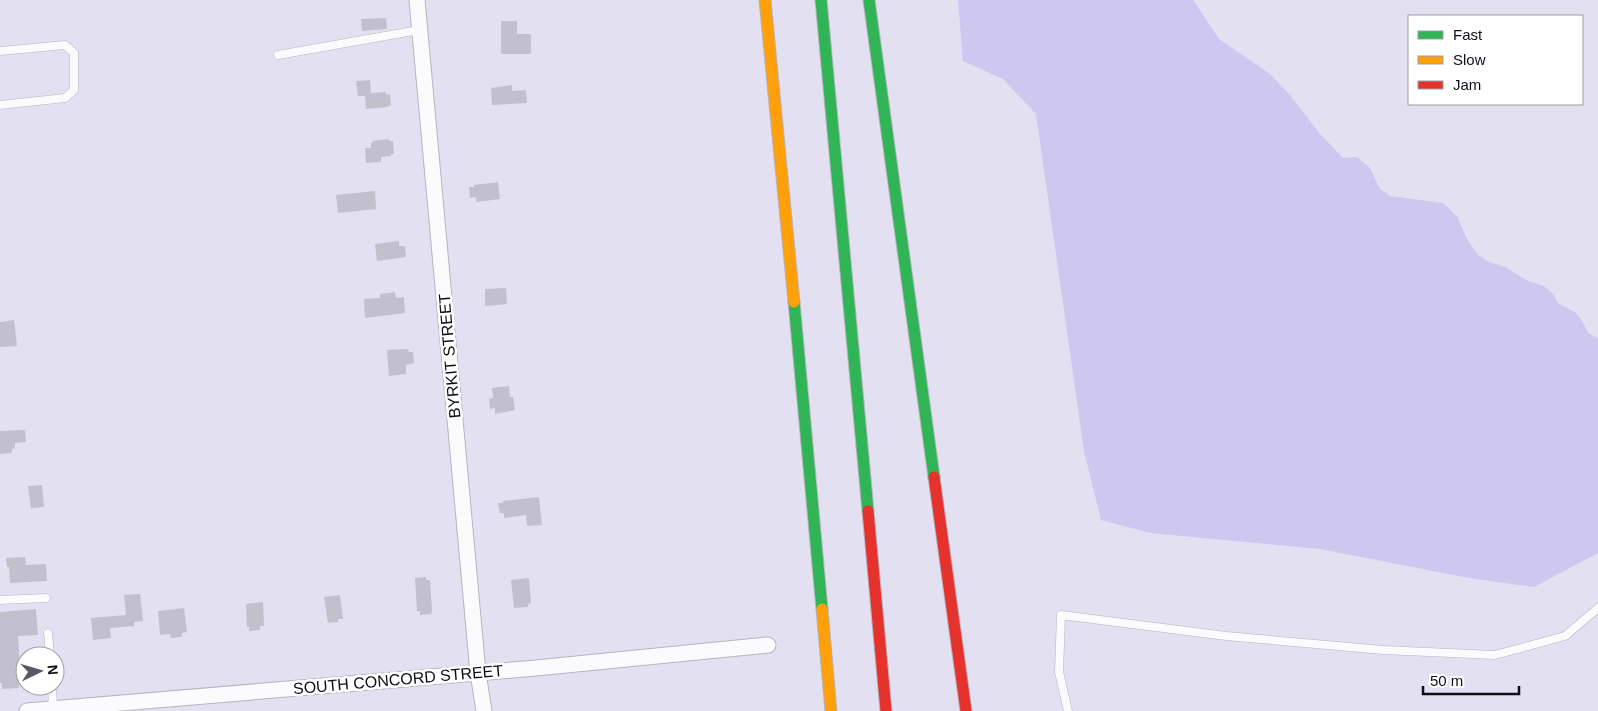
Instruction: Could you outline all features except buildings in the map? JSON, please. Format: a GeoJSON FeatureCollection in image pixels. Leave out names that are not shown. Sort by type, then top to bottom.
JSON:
{"type":"FeatureCollection","features":[{"type":"Feature","properties":{"kind":"highway"},"geometry":{"type":"LineString","coordinates":[[765,0],[832,711]]}},
{"type":"Feature","properties":{"kind":"highway"},"geometry":{"type":"LineString","coordinates":[[821,0],[886,708]]}},
{"type":"Feature","properties":{"kind":"highway"},"geometry":{"type":"LineString","coordinates":[[869,0],[966,711]]}},
{"type":"Feature","properties":{"kind":"highway"},"geometry":{"type":"LineString","coordinates":[[802,387],[814,652]]}},
{"type":"Feature","properties":{"kind":"street","name":"BYRKIT STREET"},"geometry":{"type":"LineString","coordinates":[[416,0],[478,673],[484,711]]}},
{"type":"Feature","properties":{"kind":"street","name":"SOUTH CONCORD STREET"},"geometry":{"type":"LineString","coordinates":[[27,711],[478,673],[768,645]]}},
{"type":"Feature","properties":{"kind":"lane"},"geometry":{"type":"LineString","coordinates":[[278,55],[419,30]]}},
{"type":"Feature","properties":{"kind":"lane"},"geometry":{"type":"LineString","coordinates":[[0,51],[65,45],[74,53],[74,90],[64,98],[0,105]]}},
{"type":"Feature","properties":{"kind":"lane"},"geometry":{"type":"LineString","coordinates":[[0,600],[46,598]]}},
{"type":"Feature","properties":{"kind":"lane"},"geometry":{"type":"LineString","coordinates":[[1068,711],[1059,672],[1061,616],[1226,636],[1383,650],[1496,655],[1565,636],[1598,608]]}},
{"type":"Feature","properties":{"kind":"lane"},"geometry":{"type":"LineString","coordinates":[[48,633],[49,646]]}},
{"type":"Feature","properties":{"kind":"lane"},"geometry":{"type":"LineString","coordinates":[[52,696],[53,709]]}},
{"type":"Feature","properties":{"kind":"shaded area"},"geometry":{"type":"Polygon","coordinates":[[[958,0],[1193,0],[1219,39],[1270,74],[1290,95],[1320,134],[1343,158],[1357,157],[1370,168],[1380,189],[1390,196],[1443,203],[1457,216],[1467,239],[1478,255],[1489,262],[1505,267],[1528,281],[1544,286],[1554,295],[1558,303],[1576,313],[1588,333],[1598,338],[1598,553],[1534,587],[1469,578],[1320,549],[1150,533],[1101,520],[1084,451],[1036,114],[1003,79],[963,61],[958,0]]]}},
{"type":"Feature","properties":{"kind":"traffic: fast"},"geometry":{"type":"LineString","coordinates":[[821,0],[868,511]]}},
{"type":"Feature","properties":{"kind":"traffic: fast"},"geometry":{"type":"LineString","coordinates":[[869,0],[934,477]]}},
{"type":"Feature","properties":{"kind":"traffic: fast"},"geometry":{"type":"LineString","coordinates":[[794,302],[822,609]]}},
{"type":"Feature","properties":{"kind":"traffic: slow"},"geometry":{"type":"LineString","coordinates":[[765,0],[794,302]]}},
{"type":"Feature","properties":{"kind":"traffic: slow"},"geometry":{"type":"LineString","coordinates":[[822,609],[831,711]]}},
{"type":"Feature","properties":{"kind":"traffic: jam"},"geometry":{"type":"LineString","coordinates":[[934,477],[966,711]]}},
{"type":"Feature","properties":{"kind":"traffic: jam"},"geometry":{"type":"LineString","coordinates":[[868,511],[886,711]]}}]}
